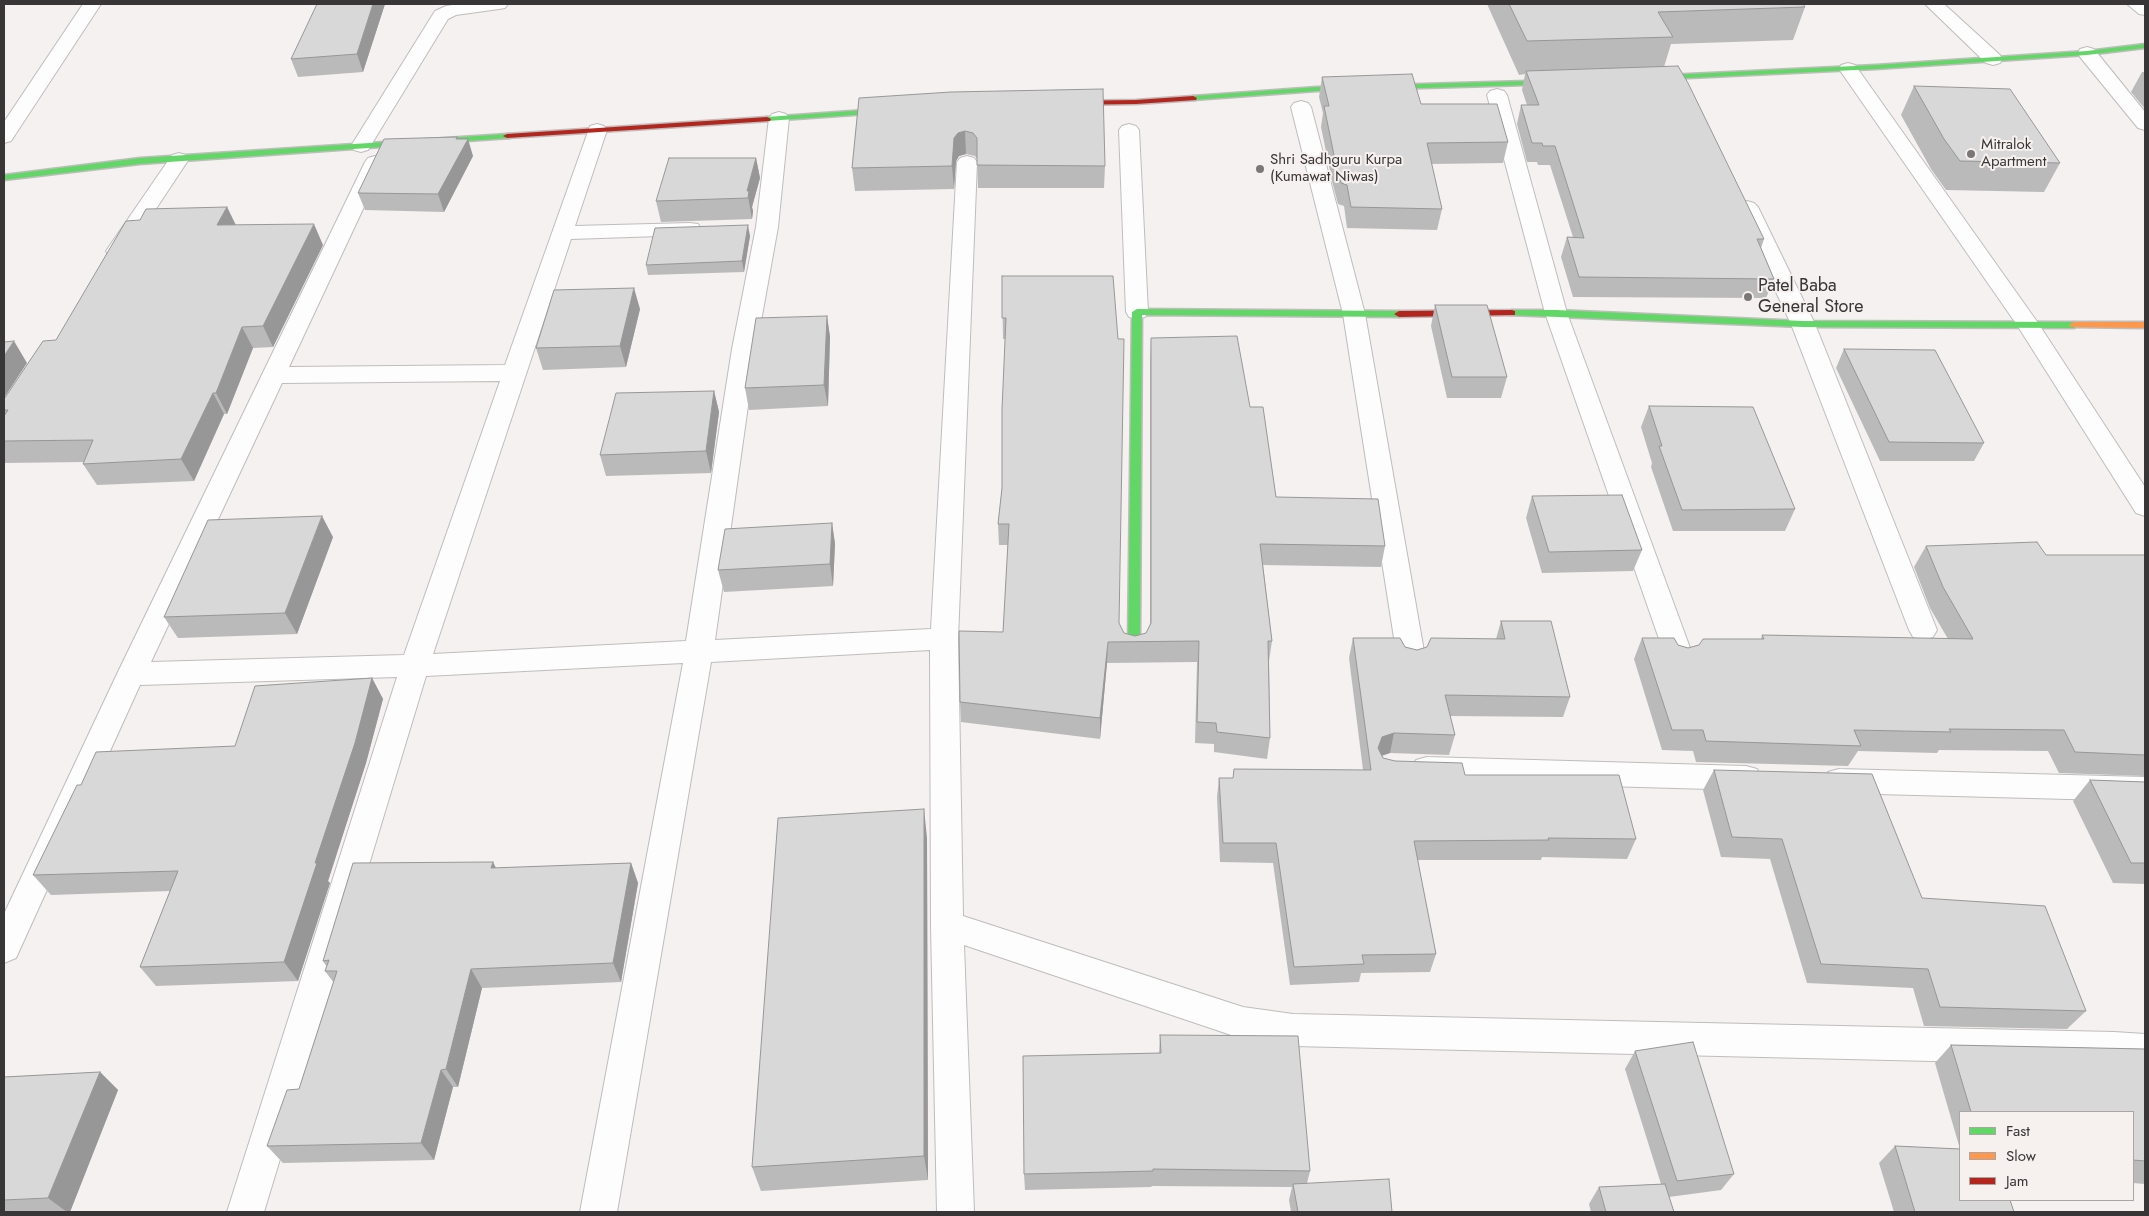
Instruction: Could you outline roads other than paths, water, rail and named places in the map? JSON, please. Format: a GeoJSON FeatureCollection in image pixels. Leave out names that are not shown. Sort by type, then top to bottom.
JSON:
{"type":"FeatureCollection","features":[{"type":"Feature","properties":{"kind":"street"},"geometry":{"type":"LineString","coordinates":[[4,137],[92,4]]}},
{"type":"Feature","properties":{"kind":"street"},"geometry":{"type":"LineString","coordinates":[[4,948],[131,674],[274,375],[372,145],[437,9],[499,4]]}},
{"type":"Feature","properties":{"kind":"street"},"geometry":{"type":"LineString","coordinates":[[1934,4],[1993,59]]}},
{"type":"Feature","properties":{"kind":"street"},"geometry":{"type":"LineString","coordinates":[[2136,4],[2145,10]]}},
{"type":"Feature","properties":{"kind":"street"},"geometry":{"type":"LineString","coordinates":[[1636,79],[1848,69],[2087,53],[2145,46]]}},
{"type":"Feature","properties":{"kind":"street"},"geometry":{"type":"LineString","coordinates":[[2087,53],[2145,124]]}},
{"type":"Feature","properties":{"kind":"street"},"geometry":{"type":"LineString","coordinates":[[1848,69],[2027,323],[2145,507]]}},
{"type":"Feature","properties":{"kind":"street"},"geometry":{"type":"LineString","coordinates":[[1052,103],[1136,102],[1317,89],[1577,81]]}},
{"type":"Feature","properties":{"kind":"street"},"geometry":{"type":"LineString","coordinates":[[1497,95],[1556,313],[1679,656]]}},
{"type":"Feature","properties":{"kind":"street"},"geometry":{"type":"LineString","coordinates":[[1301,107],[1354,314],[1411,657]]}},
{"type":"Feature","properties":{"kind":"street"},"geometry":{"type":"LineString","coordinates":[[4,178],[140,161],[907,109]]}},
{"type":"Feature","properties":{"kind":"street"},"geometry":{"type":"LineString","coordinates":[[598,1212],[699,651],[744,349],[757,228],[779,118]]}},
{"type":"Feature","properties":{"kind":"street"},"geometry":{"type":"LineString","coordinates":[[245,1212],[415,666],[597,130]]}},
{"type":"Feature","properties":{"kind":"street"},"geometry":{"type":"LineString","coordinates":[[1129,130],[1137,312],[1134,644]]}},
{"type":"Feature","properties":{"kind":"street"},"geometry":{"type":"LineString","coordinates":[[103,272],[180,159]]}},
{"type":"Feature","properties":{"kind":"street"},"geometry":{"type":"LineString","coordinates":[[955,1212],[947,926],[944,639],[967,162]]}},
{"type":"Feature","properties":{"kind":"street"},"geometry":{"type":"LineString","coordinates":[[1740,191],[1803,324],[1923,630]]}},
{"type":"Feature","properties":{"kind":"street"},"geometry":{"type":"LineString","coordinates":[[562,233],[708,229]]}},
{"type":"Feature","properties":{"kind":"street"},"geometry":{"type":"LineString","coordinates":[[1137,312],[1556,313],[1803,324],[2027,323],[2145,325]]}},
{"type":"Feature","properties":{"kind":"street"},"geometry":{"type":"LineString","coordinates":[[274,375],[515,373]]}},
{"type":"Feature","properties":{"kind":"street"},"geometry":{"type":"LineString","coordinates":[[131,674],[415,666],[944,639]]}},
{"type":"Feature","properties":{"kind":"street"},"geometry":{"type":"LineString","coordinates":[[1400,768],[1774,779]]}},
{"type":"Feature","properties":{"kind":"street"},"geometry":{"type":"LineString","coordinates":[[1813,780],[2145,789]]}},
{"type":"Feature","properties":{"kind":"street"},"geometry":{"type":"LineString","coordinates":[[947,926],[996,940],[1057,963],[1243,1023],[1293,1030],[2145,1050]]}},
{"type":"Feature","properties":{"kind":"place","name":"Mitralok Apartment"},"geometry":{"type":"Point","coordinates":[1971,154]}},
{"type":"Feature","properties":{"kind":"place","name":"Shri Sadhguru Kurpa (Kumawat Niwas)"},"geometry":{"type":"Point","coordinates":[1260,169]}},
{"type":"Feature","properties":{"kind":"place","name":"Patel Baba General Store"},"geometry":{"type":"Point","coordinates":[1748,297]}}]}
